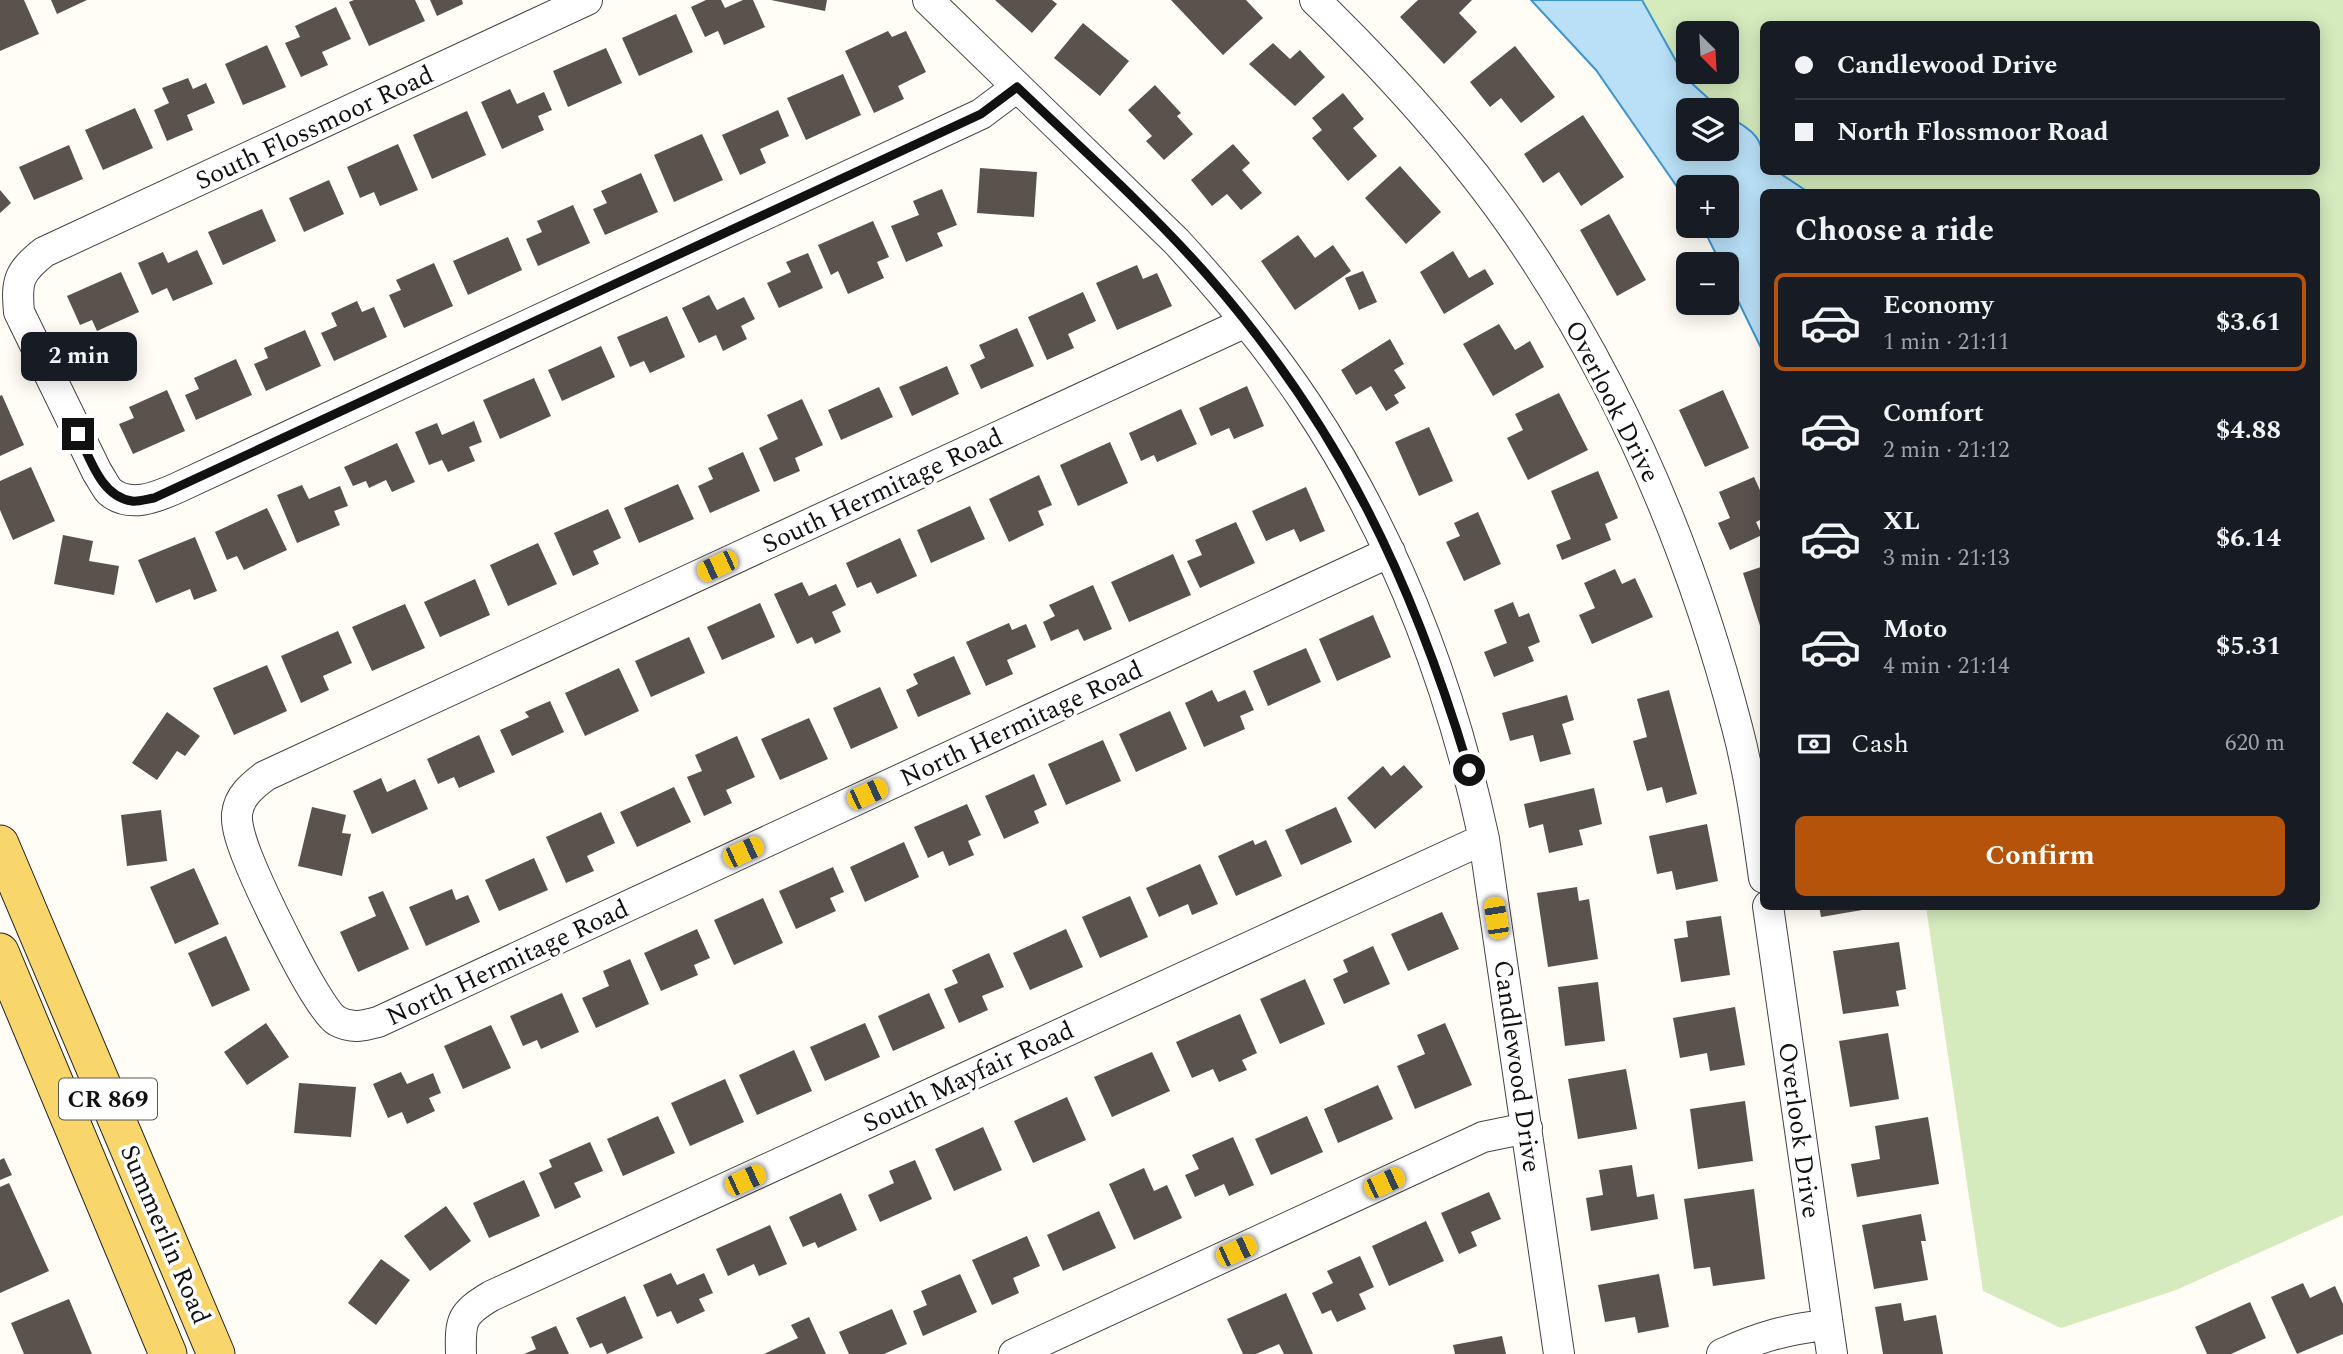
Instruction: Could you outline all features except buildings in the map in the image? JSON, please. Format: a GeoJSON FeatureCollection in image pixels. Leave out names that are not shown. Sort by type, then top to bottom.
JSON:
{"type":"FeatureCollection","features":[{"type":"Feature","properties":{"kind":"main road","name":"Summerlin Road"},"geometry":{"type":"LineString","coordinates":[[0,844],[216,1354]]}},
{"type":"Feature","properties":{"kind":"main road","name":"Summerlin Road"},"geometry":{"type":"LineString","coordinates":[[0,952],[168,1354]]}},
{"type":"Feature","properties":{"kind":"street","name":"South Flossmoor Road"},"geometry":{"type":"LineString","coordinates":[[587,0],[41,254],[26,266],[17,289],[19,312],[97,472],[110,492],[132,501],[154,498],[981,114],[1017,87]]}},
{"type":"Feature","properties":{"kind":"street","name":"Candlewood Drive"},"geometry":{"type":"LineString","coordinates":[[928,0],[1176,242],[1246,322],[1306,401],[1390,552],[1423,630],[1448,700],[1469,770],[1484,839],[1559,1354]]}},
{"type":"Feature","properties":{"kind":"street","name":"Overlook Drive"},"geometry":{"type":"LineString","coordinates":[[1315,0],[1414,103],[1478,180],[1528,248],[1602,373],[1655,482],[1684,551],[1710,629],[1738,729],[1760,855]]}},
{"type":"Feature","properties":{"kind":"street","name":"South Hermitage Road"},"geometry":{"type":"LineString","coordinates":[[238,822],[237,813],[245,791],[265,776],[1246,322]]}},
{"type":"Feature","properties":{"kind":"street","name":"North Hermitage Road"},"geometry":{"type":"LineString","coordinates":[[238,822],[247,857],[307,982],[335,1020],[357,1028],[378,1022],[1390,552]]}},
{"type":"Feature","properties":{"kind":"street","name":"South Mayfair Road"},"geometry":{"type":"LineString","coordinates":[[461,1340],[473,1307],[491,1296],[1484,839]]}},
{"type":"Feature","properties":{"kind":"street","name":"Overlook Drive"},"geometry":{"type":"LineString","coordinates":[[1769,910],[1832,1354]]}},
{"type":"Feature","properties":{"kind":"street"},"geometry":{"type":"LineString","coordinates":[[1014,1354],[1483,1137],[1527,1128]]}},
{"type":"Feature","properties":{"kind":"street"},"geometry":{"type":"LineString","coordinates":[[1722,1354],[1791,1328],[1827,1325]]}},
{"type":"Feature","properties":{"kind":"green space"},"geometry":{"type":"Polygon","coordinates":[[[1531,0],[2343,0],[2343,1215],[2176,1290],[2061,1328],[1983,1291],[1926,910],[2320,910],[2320,189],[1760,189],[1760,346],[1739,303],[1739,252],[1715,252],[1708,238],[1739,238],[1739,175],[1676,175],[1676,185],[1596,70],[1531,0]]]}},
{"type":"Feature","properties":{"kind":"water"},"geometry":{"type":"Polygon","coordinates":[[[1531,0],[1642,0],[1676,61],[1676,84],[1693,84],[1708,98],[1676,98],[1676,161],[1739,161],[1739,123],[1760,143],[1760,175],[1782,175],[1804,189],[1760,189],[1760,346],[1739,303],[1739,252],[1715,252],[1708,238],[1739,238],[1739,175],[1676,175],[1676,185],[1596,70],[1531,0]]]}},
{"type":"Feature","properties":{"kind":"route"},"geometry":{"type":"LineString","coordinates":[[78,434],[110,492],[132,501],[154,498],[981,114],[1017,87],[1176,242],[1246,322],[1306,401],[1368,508],[1390,552],[1423,630],[1469,770]]}}]}
